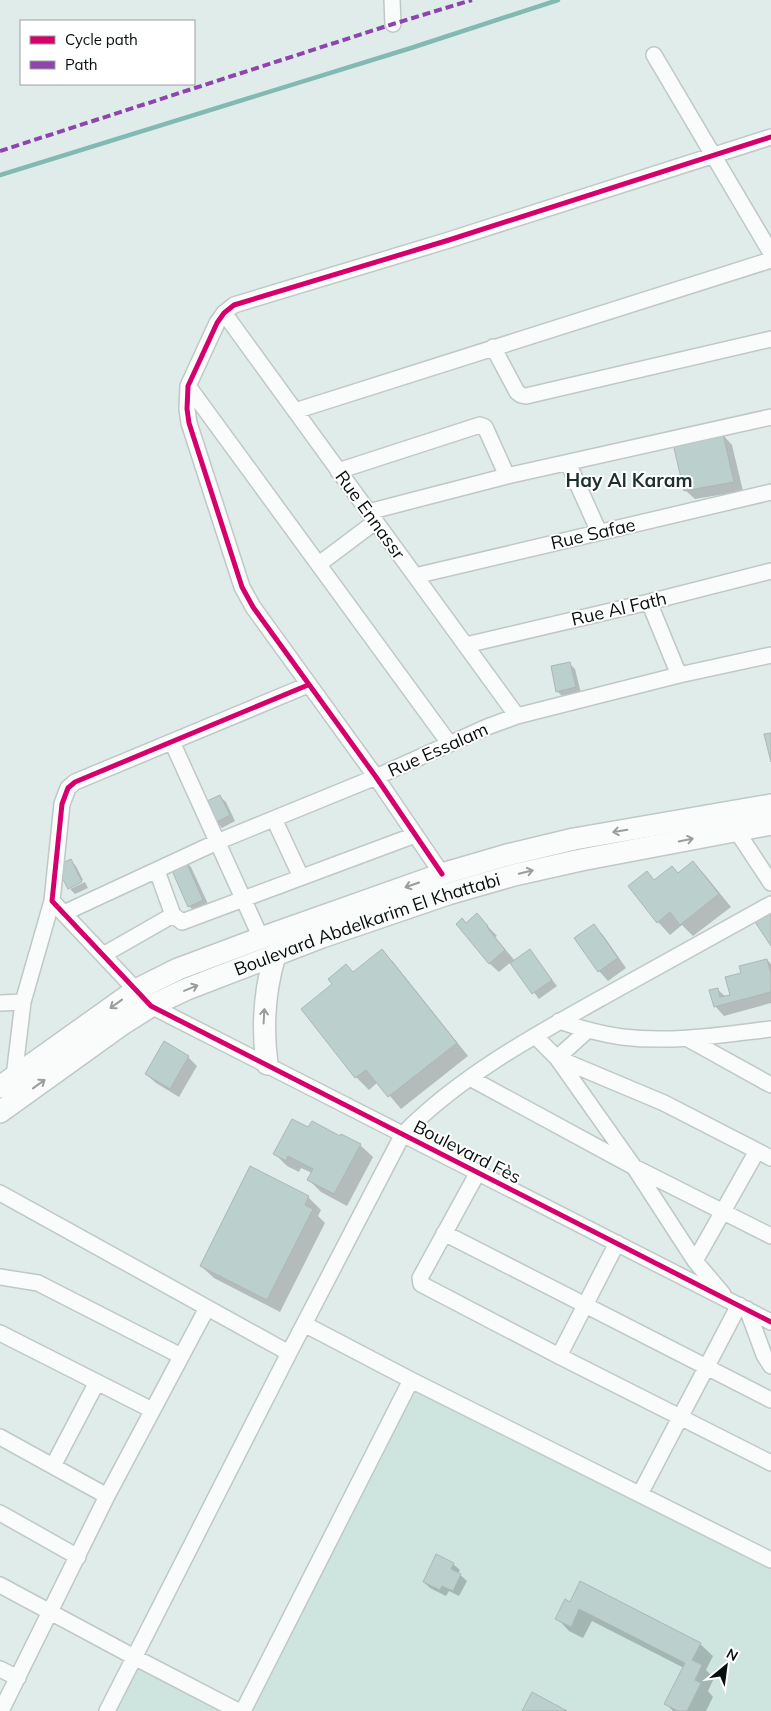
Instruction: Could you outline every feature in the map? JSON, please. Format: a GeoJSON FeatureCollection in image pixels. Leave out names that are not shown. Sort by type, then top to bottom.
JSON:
{"type":"FeatureCollection","features":[{"type":"Feature","properties":{"kind":"street"},"geometry":{"type":"LineString","coordinates":[[392,0],[393,24]]}},
{"type":"Feature","properties":{"kind":"street"},"geometry":{"type":"LineString","coordinates":[[654,55],[771,253]]}},
{"type":"Feature","properties":{"kind":"street"},"geometry":{"type":"LineString","coordinates":[[442,874],[376,777],[264,625],[242,587],[189,423],[187,409],[188,386],[217,323],[224,313],[234,305],[449,240],[771,137]]}},
{"type":"Feature","properties":{"kind":"street"},"geometry":{"type":"LineString","coordinates":[[295,411],[771,260]]}},
{"type":"Feature","properties":{"kind":"street","name":"Rue Ennassr"},"geometry":{"type":"LineString","coordinates":[[224,313],[517,716]]}},
{"type":"Feature","properties":{"kind":"street"},"geometry":{"type":"LineString","coordinates":[[493,347],[517,392],[526,396],[771,339]]}},
{"type":"Feature","properties":{"kind":"street"},"geometry":{"type":"LineString","coordinates":[[188,386],[449,743]]}},
{"type":"Feature","properties":{"kind":"street"},"geometry":{"type":"LineString","coordinates":[[319,564],[372,517],[507,476],[771,417]]}},
{"type":"Feature","properties":{"kind":"street"},"geometry":{"type":"LineString","coordinates":[[338,471],[480,425],[485,427],[507,476]]}},
{"type":"Feature","properties":{"kind":"street"},"geometry":{"type":"LineString","coordinates":[[568,463],[599,532]]}},
{"type":"Feature","properties":{"kind":"street","name":"Rue Safae"},"geometry":{"type":"LineString","coordinates":[[415,576],[771,492]]}},
{"type":"Feature","properties":{"kind":"street","name":"Rue Al Fath"},"geometry":{"type":"LineString","coordinates":[[466,645],[771,571]]}},
{"type":"Feature","properties":{"kind":"street"},"geometry":{"type":"LineString","coordinates":[[649,602],[679,675]]}},
{"type":"Feature","properties":{"kind":"street","name":"Rue Essalam"},"geometry":{"type":"LineString","coordinates":[[64,913],[217,842],[376,777],[449,743],[517,716],[679,675],[771,655]]}},
{"type":"Feature","properties":{"kind":"street"},"geometry":{"type":"LineString","coordinates":[[7,1082],[23,1002],[52,900],[62,804],[68,788],[75,782],[308,685]]}},
{"type":"Feature","properties":{"kind":"street"},"geometry":{"type":"LineString","coordinates":[[172,742],[261,938]]}},
{"type":"Feature","properties":{"kind":"street","name":"Boulevard Abdelkarim El Khattabi"},"geometry":{"type":"LineString","coordinates":[[0,1112],[124,1023],[152,1006],[187,989],[322,937],[448,894],[514,875],[733,821],[771,805]]}},
{"type":"Feature","properties":{"kind":"street"},"geometry":{"type":"LineString","coordinates":[[274,819],[301,877]]}},
{"type":"Feature","properties":{"kind":"street"},"geometry":{"type":"LineString","coordinates":[[733,821],[771,883]]}},
{"type":"Feature","properties":{"kind":"street","name":"Boulevard Abdelkarim El Khattabi"},"geometry":{"type":"LineString","coordinates":[[7,1082],[136,990],[178,969],[442,874],[507,855],[558,843],[733,821],[771,824]]}},
{"type":"Feature","properties":{"kind":"street"},"geometry":{"type":"LineString","coordinates":[[157,871],[174,915],[179,922],[182,922],[415,835]]}},
{"type":"Feature","properties":{"kind":"street","name":"Boulevard Fès"},"geometry":{"type":"LineString","coordinates":[[52,900],[152,1006],[771,1322]]}},
{"type":"Feature","properties":{"kind":"street"},"geometry":{"type":"LineString","coordinates":[[106,1711],[403,1134],[425,1113],[470,1078],[535,1036],[771,904]]}},
{"type":"Feature","properties":{"kind":"street"},"geometry":{"type":"LineString","coordinates":[[103,955],[174,915]]}},
{"type":"Feature","properties":{"kind":"street"},"geometry":{"type":"LineString","coordinates":[[266,1064],[264,1009],[275,955]]}},
{"type":"Feature","properties":{"kind":"street"},"geometry":{"type":"LineString","coordinates":[[0,1003],[23,1002]]}},
{"type":"Feature","properties":{"kind":"street"},"geometry":{"type":"LineString","coordinates":[[559,1022],[620,1037],[640,1038],[688,1039],[771,1029]]}},
{"type":"Feature","properties":{"kind":"street"},"geometry":{"type":"LineString","coordinates":[[557,1058],[588,1030]]}},
{"type":"Feature","properties":{"kind":"street"},"geometry":{"type":"LineString","coordinates":[[535,1036],[557,1058],[634,1167],[695,1261],[738,1305],[771,1366]]}},
{"type":"Feature","properties":{"kind":"street"},"geometry":{"type":"LineString","coordinates":[[688,1039],[771,1085]]}},
{"type":"Feature","properties":{"kind":"street"},"geometry":{"type":"LineString","coordinates":[[557,1058],[664,1103],[771,1158]]}},
{"type":"Feature","properties":{"kind":"street"},"geometry":{"type":"LineString","coordinates":[[470,1078],[634,1167],[771,1236]]}},
{"type":"Feature","properties":{"kind":"street"},"geometry":{"type":"LineString","coordinates":[[695,1261],[757,1151]]}},
{"type":"Feature","properties":{"kind":"street"},"geometry":{"type":"LineString","coordinates":[[478,1172],[420,1278],[419,1282],[421,1284],[771,1463]]}},
{"type":"Feature","properties":{"kind":"street"},"geometry":{"type":"LineString","coordinates":[[0,1193],[289,1353]]}},
{"type":"Feature","properties":{"kind":"street"},"geometry":{"type":"LineString","coordinates":[[444,1233],[771,1400]]}},
{"type":"Feature","properties":{"kind":"street"},"geometry":{"type":"LineString","coordinates":[[559,1356],[617,1243]]}},
{"type":"Feature","properties":{"kind":"street"},"geometry":{"type":"LineString","coordinates":[[0,1277],[38,1283],[181,1356]]}},
{"type":"Feature","properties":{"kind":"street"},"geometry":{"type":"LineString","coordinates":[[640,1494],[738,1305]]}},
{"type":"Feature","properties":{"kind":"street"},"geometry":{"type":"LineString","coordinates":[[1,1711],[108,1496],[207,1308]]}},
{"type":"Feature","properties":{"kind":"street"},"geometry":{"type":"LineString","coordinates":[[304,1324],[411,1380],[771,1560]]}},
{"type":"Feature","properties":{"kind":"street"},"geometry":{"type":"LineString","coordinates":[[0,1333],[152,1410]]}},
{"type":"Feature","properties":{"kind":"street"},"geometry":{"type":"LineString","coordinates":[[242,1711],[411,1380]]}},
{"type":"Feature","properties":{"kind":"street"},"geometry":{"type":"LineString","coordinates":[[53,1466],[98,1382]]}},
{"type":"Feature","properties":{"kind":"street"},"geometry":{"type":"LineString","coordinates":[[0,1437],[108,1496]]}},
{"type":"Feature","properties":{"kind":"street"},"geometry":{"type":"LineString","coordinates":[[0,1513],[78,1557]]}},
{"type":"Feature","properties":{"kind":"street"},"geometry":{"type":"LineString","coordinates":[[0,1584],[238,1711]]}},
{"type":"Feature","properties":{"kind":"street"},"geometry":{"type":"LineString","coordinates":[[0,1669],[18,1678]]}},
{"type":"Feature","properties":{"kind":"shaded area"},"geometry":{"type":"Polygon","coordinates":[[[415,1379],[771,1560],[771,1711],[248,1711],[415,1379]]]}},
{"type":"Feature","properties":{"kind":"shaded area"},"geometry":{"type":"Polygon","coordinates":[[[135,1666],[223,1711],[112,1711],[135,1666]]]}},
{"type":"Feature","properties":{"kind":"building"},"geometry":{"type":"Polygon","coordinates":[[[723,434],[734,482],[684,491],[673,444],[723,434]]]}},
{"type":"Feature","properties":{"kind":"building"},"geometry":{"type":"Polygon","coordinates":[[[570,662],[576,687],[556,692],[551,666],[570,662]]]}},
{"type":"Feature","properties":{"kind":"building"},"geometry":{"type":"Polygon","coordinates":[[[771,733],[771,762],[764,734],[771,733]]]}},
{"type":"Feature","properties":{"kind":"building"},"geometry":{"type":"Polygon","coordinates":[[[220,795],[230,815],[215,823],[205,802],[220,795]]]}},
{"type":"Feature","properties":{"kind":"building"},"geometry":{"type":"Polygon","coordinates":[[[71,859],[82,882],[68,889],[56,866],[71,859]]]}},
{"type":"Feature","properties":{"kind":"building"},"geometry":{"type":"Polygon","coordinates":[[[185,859],[203,900],[188,907],[170,866],[185,859]]]}},
{"type":"Feature","properties":{"kind":"building"},"geometry":{"type":"Polygon","coordinates":[[[693,861],[719,894],[680,925],[670,912],[657,923],[628,886],[647,871],[654,880],[672,866],[678,873],[693,861]]]}},
{"type":"Feature","properties":{"kind":"building"},"geometry":{"type":"Polygon","coordinates":[[[771,912],[771,946],[755,922],[771,912]]]}},
{"type":"Feature","properties":{"kind":"building"},"geometry":{"type":"Polygon","coordinates":[[[477,913],[505,950],[489,964],[456,924],[462,918],[466,923],[477,913]]]}},
{"type":"Feature","properties":{"kind":"building"},"geometry":{"type":"Polygon","coordinates":[[[594,924],[618,958],[598,972],[574,938],[594,924]]]}},
{"type":"Feature","properties":{"kind":"building"},"geometry":{"type":"Polygon","coordinates":[[[382,949],[457,1043],[388,1097],[366,1070],[355,1078],[301,1009],[332,984],[328,979],[346,964],[353,972],[382,949]]]}},
{"type":"Feature","properties":{"kind":"building"},"geometry":{"type":"Polygon","coordinates":[[[530,949],[552,980],[532,994],[510,963],[530,949]]]}},
{"type":"Feature","properties":{"kind":"building"},"geometry":{"type":"Polygon","coordinates":[[[767,959],[771,973],[771,992],[714,1007],[709,990],[718,988],[720,997],[730,995],[725,977],[741,973],[739,966],[767,959]]]}},
{"type":"Feature","properties":{"kind":"building"},"geometry":{"type":"Polygon","coordinates":[[[164,1041],[189,1056],[170,1089],[145,1074],[164,1041]]]}},
{"type":"Feature","properties":{"kind":"building"},"geometry":{"type":"Polygon","coordinates":[[[292,1119],[308,1127],[312,1121],[340,1136],[341,1134],[361,1144],[334,1194],[307,1180],[313,1169],[288,1156],[286,1161],[273,1154],[292,1119]]]}},
{"type":"Feature","properties":{"kind":"building"},"geometry":{"type":"Polygon","coordinates":[[[250,1166],[309,1196],[305,1205],[313,1209],[267,1300],[200,1266],[250,1166]]]}},
{"type":"Feature","properties":{"kind":"building"},"geometry":{"type":"Polygon","coordinates":[[[436,1554],[454,1563],[451,1569],[461,1574],[453,1591],[442,1586],[440,1590],[423,1582],[436,1554]]]}},
{"type":"Feature","properties":{"kind":"building"},"geometry":{"type":"Polygon","coordinates":[[[580,1581],[701,1643],[692,1660],[702,1665],[695,1680],[701,1683],[687,1711],[678,1711],[664,1704],[685,1663],[579,1609],[571,1627],[555,1619],[565,1599],[570,1602],[580,1581]]]}},
{"type":"Feature","properties":{"kind":"building"},"geometry":{"type":"Polygon","coordinates":[[[532,1692],[567,1711],[522,1711],[532,1692]]]}},
{"type":"Feature","properties":{"kind":"waterway"},"geometry":{"type":"LineString","coordinates":[[0,175],[411,48],[558,0]]}},
{"type":"Feature","properties":{"kind":"marked path"},"geometry":{"type":"LineString","coordinates":[[0,151],[472,0]]}},
{"type":"Feature","properties":{"kind":"cycle path"},"geometry":{"type":"LineString","coordinates":[[442,874],[376,777],[253,607],[242,587],[189,423],[187,409],[188,386],[217,323],[224,313],[234,305],[449,240],[771,137]]}},
{"type":"Feature","properties":{"kind":"cycle path"},"geometry":{"type":"LineString","coordinates":[[308,685],[75,782],[68,788],[62,804],[52,901],[151,1006],[771,1322]]}},
{"type":"Feature","properties":{"kind":"district","name":"Hay Al Karam"},"geometry":{"type":"Point","coordinates":[629,480]}}]}
